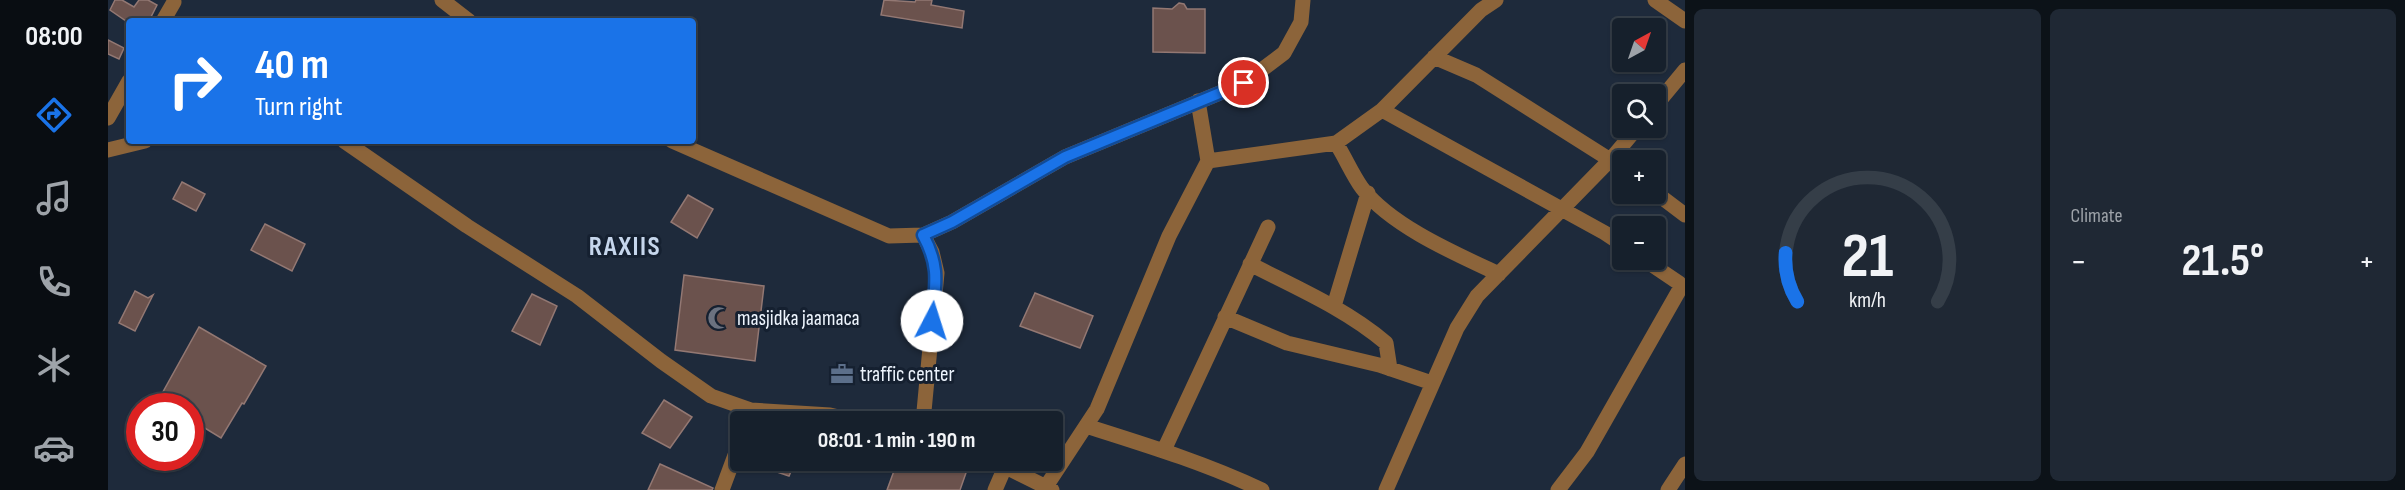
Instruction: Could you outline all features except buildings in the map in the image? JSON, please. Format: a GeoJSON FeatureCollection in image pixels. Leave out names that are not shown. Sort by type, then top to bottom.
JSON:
{"type":"FeatureCollection","features":[{"type":"Feature","properties":{"kind":"street"},"geometry":{"type":"LineString","coordinates":[[442,0],[466,18]]}},
{"type":"Feature","properties":{"kind":"street"},"geometry":{"type":"LineString","coordinates":[[679,144],[890,236],[923,235],[952,222],[1065,157],[1244,83],[1284,53],[1301,22],[1303,0]]}},
{"type":"Feature","properties":{"kind":"street"},"geometry":{"type":"LineString","coordinates":[[1208,160],[1336,143],[1382,110],[1481,10],[1496,0]]}},
{"type":"Feature","properties":{"kind":"street"},"geometry":{"type":"LineString","coordinates":[[1655,0],[1685,21]]}},
{"type":"Feature","properties":{"kind":"street"},"geometry":{"type":"LineString","coordinates":[[165,18],[177,1]]}},
{"type":"Feature","properties":{"kind":"street"},"geometry":{"type":"LineString","coordinates":[[1434,57],[1476,75],[1612,160]]}},
{"type":"Feature","properties":{"kind":"street"},"geometry":{"type":"LineString","coordinates":[[1666,93],[1685,70]]}},
{"type":"Feature","properties":{"kind":"street"},"geometry":{"type":"LineString","coordinates":[[108,118],[126,86]]}},
{"type":"Feature","properties":{"kind":"street"},"geometry":{"type":"LineString","coordinates":[[1012,471],[1048,489],[1098,408],[1169,236],[1208,160],[1198,101]]}},
{"type":"Feature","properties":{"kind":"street"},"geometry":{"type":"LineString","coordinates":[[1382,110],[1612,239]]}},
{"type":"Feature","properties":{"kind":"street"},"geometry":{"type":"LineString","coordinates":[[1336,143],[1362,188],[1397,220],[1442,247],[1499,274]]}},
{"type":"Feature","properties":{"kind":"street"},"geometry":{"type":"LineString","coordinates":[[108,150],[132,144]]}},
{"type":"Feature","properties":{"kind":"street"},"geometry":{"type":"LineString","coordinates":[[348,144],[467,226],[586,303],[686,380],[740,411]]}},
{"type":"Feature","properties":{"kind":"street"},"geometry":{"type":"LineString","coordinates":[[1386,490],[1457,328],[1477,296],[1562,210],[1612,167]]}},
{"type":"Feature","properties":{"kind":"street"},"geometry":{"type":"LineString","coordinates":[[1334,306],[1368,193]]}},
{"type":"Feature","properties":{"kind":"street"},"geometry":{"type":"LineString","coordinates":[[1666,201],[1685,215]]}},
{"type":"Feature","properties":{"kind":"street"},"geometry":{"type":"LineString","coordinates":[[1164,450],[1268,228]]}},
{"type":"Feature","properties":{"kind":"street"},"geometry":{"type":"LineString","coordinates":[[923,235],[932,252],[937,273],[924,411]]}},
{"type":"Feature","properties":{"kind":"street"},"geometry":{"type":"LineString","coordinates":[[1250,264],[1334,306],[1386,344],[1390,369]]}},
{"type":"Feature","properties":{"kind":"street"},"geometry":{"type":"LineString","coordinates":[[1558,490],[1587,452],[1681,287],[1679,283],[1660,270]]}},
{"type":"Feature","properties":{"kind":"street"},"geometry":{"type":"LineString","coordinates":[[1225,317],[1287,343],[1390,369],[1432,383]]}},
{"type":"Feature","properties":{"kind":"street"},"geometry":{"type":"LineString","coordinates":[[1086,426],[1164,450],[1262,490]]}},
{"type":"Feature","properties":{"kind":"street"},"geometry":{"type":"LineString","coordinates":[[1668,490],[1685,464]]}},
{"type":"Feature","properties":{"kind":"street"},"geometry":{"type":"LineString","coordinates":[[722,490],[730,469]]}},
{"type":"Feature","properties":{"kind":"street"},"geometry":{"type":"LineString","coordinates":[[995,490],[997,471]]}},
{"type":"Feature","properties":{"kind":"place","name":"masjidka jaamaca"},"geometry":{"type":"Point","coordinates":[719,318]}},
{"type":"Feature","properties":{"kind":"place","name":"traffic center"},"geometry":{"type":"Point","coordinates":[842,374]}},
{"type":"Feature","properties":{"kind":"district","name":"RAXIIS"},"geometry":{"type":"Point","coordinates":[625,247]}},
{"type":"Feature","properties":{"kind":"route"},"geometry":{"type":"LineString","coordinates":[[932,321],[937,273],[932,252],[923,235],[952,222],[1065,157],[1244,83]]}}]}
